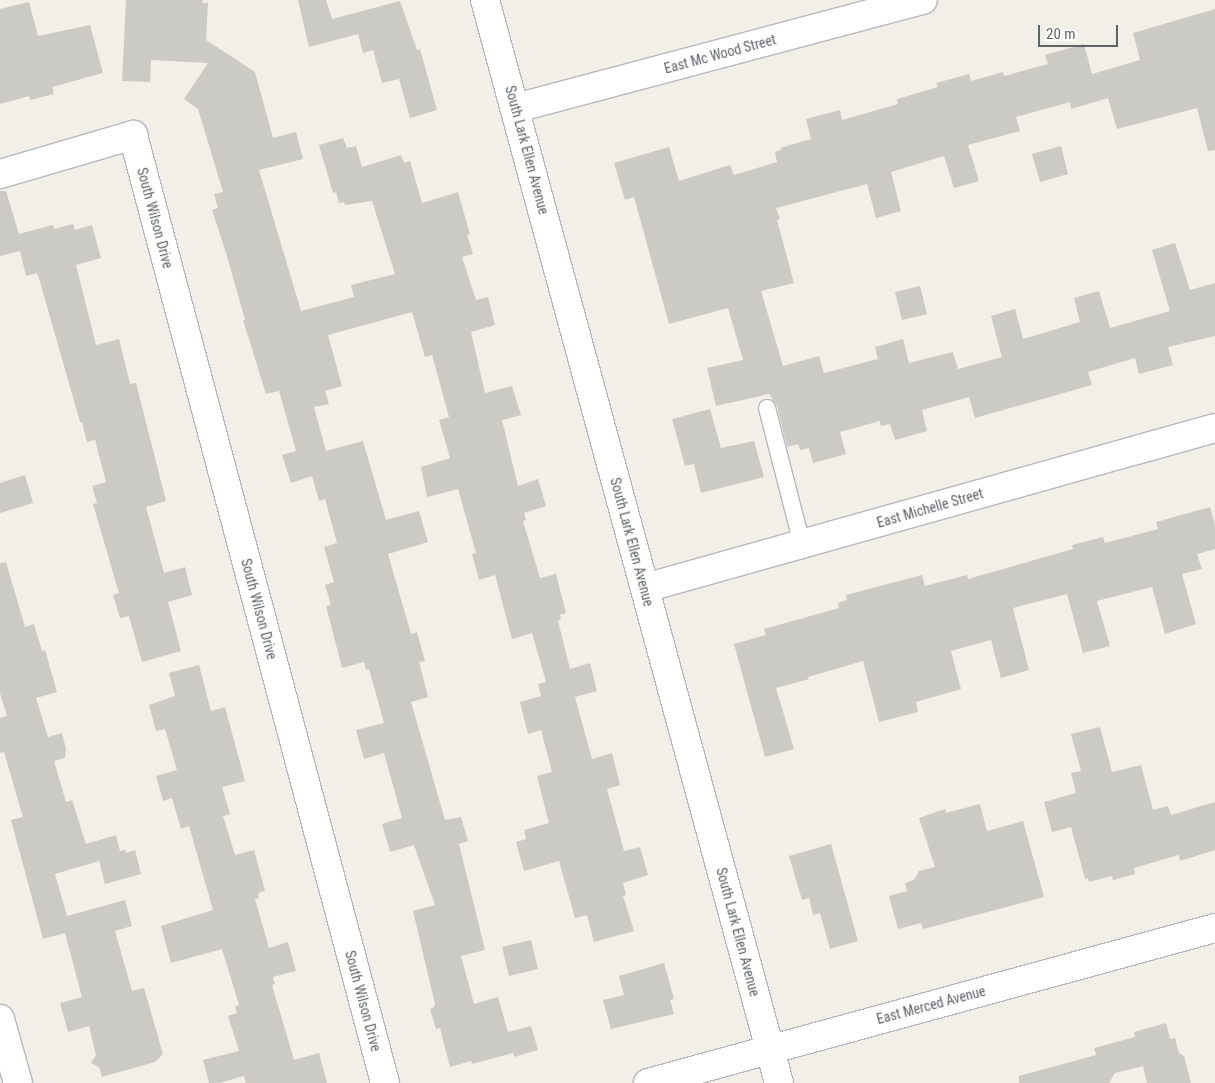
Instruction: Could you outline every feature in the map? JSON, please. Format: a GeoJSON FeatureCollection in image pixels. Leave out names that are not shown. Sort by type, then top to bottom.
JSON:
{"type":"FeatureCollection","features":[{"type":"Feature","properties":{"kind":"street","name":"South Lark Ellen Avenue"},"geometry":{"type":"LineString","coordinates":[[485,0],[516,108],[779,1083]]}},
{"type":"Feature","properties":{"kind":"street","name":"East Mc Wood Street"},"geometry":{"type":"LineString","coordinates":[[516,108],[923,0]]}},
{"type":"Feature","properties":{"kind":"street","name":"South Wilson Drive"},"geometry":{"type":"LineString","coordinates":[[0,174],[133,135],[385,1083]]}},
{"type":"Feature","properties":{"kind":"street","name":"East Michelle Street"},"geometry":{"type":"LineString","coordinates":[[644,588],[1215,428]]}},
{"type":"Feature","properties":{"kind":"street","name":"East Merced Avenue"},"geometry":{"type":"LineString","coordinates":[[648,1083],[1215,928]]}},
{"type":"Feature","properties":{"kind":"street"},"geometry":{"type":"LineString","coordinates":[[0,1019],[18,1083]]}},
{"type":"Feature","properties":{"kind":"lane"},"geometry":{"type":"LineString","coordinates":[[766,408],[802,544]]}},
{"type":"Feature","properties":{"kind":"building"},"geometry":{"type":"Polygon","coordinates":[[[126,0],[203,0],[202,3],[208,3],[206,40],[255,72],[273,138],[296,132],[303,159],[259,170],[301,311],[354,297],[351,285],[395,274],[372,201],[345,205],[344,202],[339,203],[336,192],[333,193],[319,145],[343,138],[347,148],[356,146],[362,167],[401,155],[404,163],[410,161],[422,203],[458,192],[470,234],[467,235],[473,254],[462,257],[476,300],[488,297],[495,325],[471,332],[485,393],[512,386],[521,415],[502,420],[518,486],[538,479],[546,506],[524,513],[526,520],[523,521],[540,578],[556,574],[566,613],[560,615],[561,620],[558,621],[570,669],[590,663],[597,691],[575,697],[592,759],[612,753],[620,785],[607,789],[624,851],[640,847],[648,875],[623,883],[626,895],[623,896],[634,931],[594,942],[587,915],[575,918],[559,861],[524,871],[516,842],[526,839],[524,830],[549,823],[537,776],[552,772],[541,730],[528,734],[520,702],[541,696],[538,684],[546,682],[532,633],[512,639],[495,575],[479,580],[472,554],[476,553],[458,489],[427,497],[421,467],[450,458],[439,420],[449,417],[432,355],[425,357],[412,312],[328,335],[342,386],[325,391],[329,404],[314,407],[326,451],[363,441],[386,520],[419,511],[428,542],[388,554],[411,634],[417,632],[425,661],[419,662],[428,697],[411,702],[445,820],[461,817],[468,841],[459,844],[485,950],[461,956],[474,1004],[498,997],[508,1032],[531,1026],[538,1050],[514,1057],[513,1053],[472,1064],[471,1061],[450,1067],[440,1028],[436,1029],[430,1009],[435,1004],[413,911],[435,905],[414,845],[390,852],[382,824],[402,818],[384,753],[364,759],[356,730],[384,723],[369,669],[366,670],[364,662],[342,668],[326,606],[331,605],[325,585],[334,582],[324,547],[337,543],[325,499],[319,501],[312,476],[291,483],[282,455],[296,451],[279,391],[266,394],[212,210],[218,208],[214,194],[223,192],[198,109],[184,99],[208,63],[151,60],[150,82],[122,81],[126,0]]]}},
{"type":"Feature","properties":{"kind":"building"},"geometry":{"type":"Polygon","coordinates":[[[298,0],[326,0],[332,19],[400,1],[417,50],[420,49],[437,110],[410,118],[399,79],[382,83],[373,50],[363,53],[358,34],[309,47],[298,0]]]}},
{"type":"Feature","properties":{"kind":"building"},"geometry":{"type":"Polygon","coordinates":[[[29,2],[38,36],[90,25],[103,73],[52,87],[54,94],[30,100],[29,96],[0,104],[0,9],[29,2]]]}},
{"type":"Feature","properties":{"kind":"building"},"geometry":{"type":"Polygon","coordinates":[[[1215,9],[1215,150],[1208,151],[1197,108],[1117,129],[1108,98],[1071,109],[1070,102],[1016,117],[1020,131],[968,145],[979,181],[954,188],[944,156],[891,172],[901,211],[876,218],[867,184],[776,208],[780,219],[777,220],[794,283],[761,291],[783,366],[819,356],[824,373],[878,359],[875,347],[903,339],[909,363],[953,352],[958,369],[1002,357],[991,316],[1015,309],[1023,339],[1080,322],[1074,298],[1099,291],[1110,328],[1170,311],[1152,250],[1175,243],[1190,290],[1215,283],[1215,336],[1168,347],[1173,365],[1139,374],[1135,358],[1088,372],[1092,385],[975,418],[969,397],[922,410],[927,431],[895,440],[890,424],[881,426],[880,421],[840,432],[846,454],[813,463],[809,448],[800,450],[798,444],[787,447],[777,406],[769,394],[716,406],[707,368],[743,360],[728,308],[669,324],[634,197],[625,200],[614,163],[669,147],[679,181],[730,165],[734,175],[777,162],[775,152],[781,150],[780,148],[811,139],[806,119],[840,110],[842,120],[898,104],[897,99],[938,87],[936,83],[969,74],[971,81],[1003,72],[1004,76],[1048,64],[1045,55],[1084,44],[1092,74],[1140,60],[1133,33],[1215,9]]]}},
{"type":"Feature","properties":{"kind":"building"},"geometry":{"type":"Polygon","coordinates":[[[1061,146],[1068,174],[1040,182],[1032,154],[1061,146]]]}},
{"type":"Feature","properties":{"kind":"building"},"geometry":{"type":"Polygon","coordinates":[[[0,191],[6,191],[19,234],[53,225],[54,229],[73,224],[75,230],[92,225],[101,258],[76,265],[96,345],[119,339],[130,384],[136,383],[166,501],[146,507],[164,573],[185,567],[192,595],[168,602],[181,651],[142,662],[129,616],[120,618],[113,595],[119,593],[93,504],[97,503],[92,486],[106,482],[95,440],[87,442],[82,422],[80,422],[37,273],[26,276],[20,251],[0,256],[0,191]]]}},
{"type":"Feature","properties":{"kind":"building"},"geometry":{"type":"Polygon","coordinates":[[[920,286],[927,314],[902,320],[895,292],[920,286]]]}},
{"type":"Feature","properties":{"kind":"building"},"geometry":{"type":"Polygon","coordinates":[[[710,409],[721,448],[754,441],[764,477],[701,493],[694,464],[685,466],[672,419],[710,409]]]}},
{"type":"Feature","properties":{"kind":"building"},"geometry":{"type":"Polygon","coordinates":[[[25,475],[33,503],[0,513],[0,483],[25,475]]]}},
{"type":"Feature","properties":{"kind":"building"},"geometry":{"type":"Polygon","coordinates":[[[1210,507],[1215,525],[1215,549],[1197,554],[1202,569],[1182,574],[1196,624],[1165,634],[1152,587],[1097,601],[1110,646],[1083,653],[1067,594],[1013,608],[1029,670],[1001,678],[991,640],[951,651],[961,689],[916,702],[918,712],[879,722],[863,661],[808,677],[809,679],[776,688],[794,749],[765,757],[734,644],[766,635],[764,629],[839,608],[838,603],[847,600],[846,595],[922,575],[925,586],[967,575],[968,579],[1073,549],[1072,545],[1103,537],[1105,543],[1158,529],[1156,522],[1210,507]]]}},
{"type":"Feature","properties":{"kind":"building"},"geometry":{"type":"Polygon","coordinates":[[[6,562],[25,627],[34,624],[42,651],[45,650],[57,692],[36,698],[48,737],[62,733],[66,749],[65,758],[54,761],[66,802],[72,800],[86,844],[116,835],[120,851],[125,850],[126,853],[135,850],[141,874],[105,884],[99,861],[55,874],[67,916],[125,900],[132,926],[115,931],[132,991],[144,988],[163,1054],[155,1062],[102,1077],[99,1067],[91,1063],[96,1055],[89,1026],[68,1032],[60,1003],[82,997],[65,933],[43,939],[11,820],[23,817],[4,752],[0,753],[0,718],[7,716],[0,693],[0,563],[6,562]]]}},
{"type":"Feature","properties":{"kind":"building"},"geometry":{"type":"Polygon","coordinates":[[[199,665],[211,711],[225,707],[245,781],[222,787],[230,814],[223,816],[235,855],[254,850],[265,891],[258,893],[259,898],[255,899],[269,948],[288,942],[296,971],[273,977],[275,984],[272,985],[294,1060],[319,1053],[327,1083],[246,1083],[244,1076],[219,1083],[209,1083],[203,1060],[239,1051],[228,1016],[237,1013],[235,1006],[239,1005],[222,949],[171,963],[161,926],[213,910],[189,826],[181,829],[172,798],[163,801],[156,776],[177,770],[165,729],[156,731],[149,705],[175,696],[169,673],[199,665]]]}},
{"type":"Feature","properties":{"kind":"building"},"geometry":{"type":"Polygon","coordinates":[[[1100,727],[1112,772],[1141,765],[1153,810],[1168,806],[1171,815],[1215,802],[1215,850],[1180,861],[1179,855],[1134,868],[1135,874],[1113,880],[1112,876],[1089,882],[1088,878],[1085,879],[1071,827],[1052,832],[1044,802],[1076,793],[1071,773],[1081,771],[1071,734],[1100,727]]]}},
{"type":"Feature","properties":{"kind":"building"},"geometry":{"type":"Polygon","coordinates":[[[980,804],[987,831],[1023,821],[1044,897],[923,929],[921,923],[898,929],[889,896],[907,891],[905,883],[914,880],[919,871],[935,867],[919,818],[945,809],[946,813],[980,804]]]}},
{"type":"Feature","properties":{"kind":"building"},"geometry":{"type":"Polygon","coordinates":[[[831,844],[858,941],[830,949],[820,913],[813,915],[809,898],[802,900],[789,856],[831,844]]]}},
{"type":"Feature","properties":{"kind":"building"},"geometry":{"type":"Polygon","coordinates":[[[531,940],[538,969],[509,976],[502,947],[531,940]]]}},
{"type":"Feature","properties":{"kind":"building"},"geometry":{"type":"Polygon","coordinates":[[[664,963],[674,999],[670,1000],[674,1014],[611,1029],[603,1000],[624,995],[619,976],[664,963]]]}},
{"type":"Feature","properties":{"kind":"building"},"geometry":{"type":"Polygon","coordinates":[[[1166,1023],[1170,1039],[1175,1038],[1179,1053],[1184,1056],[1191,1083],[1147,1083],[1143,1066],[1115,1073],[1109,1083],[1019,1083],[1019,1076],[1096,1055],[1094,1048],[1135,1037],[1134,1032],[1166,1023]]]}}]}
